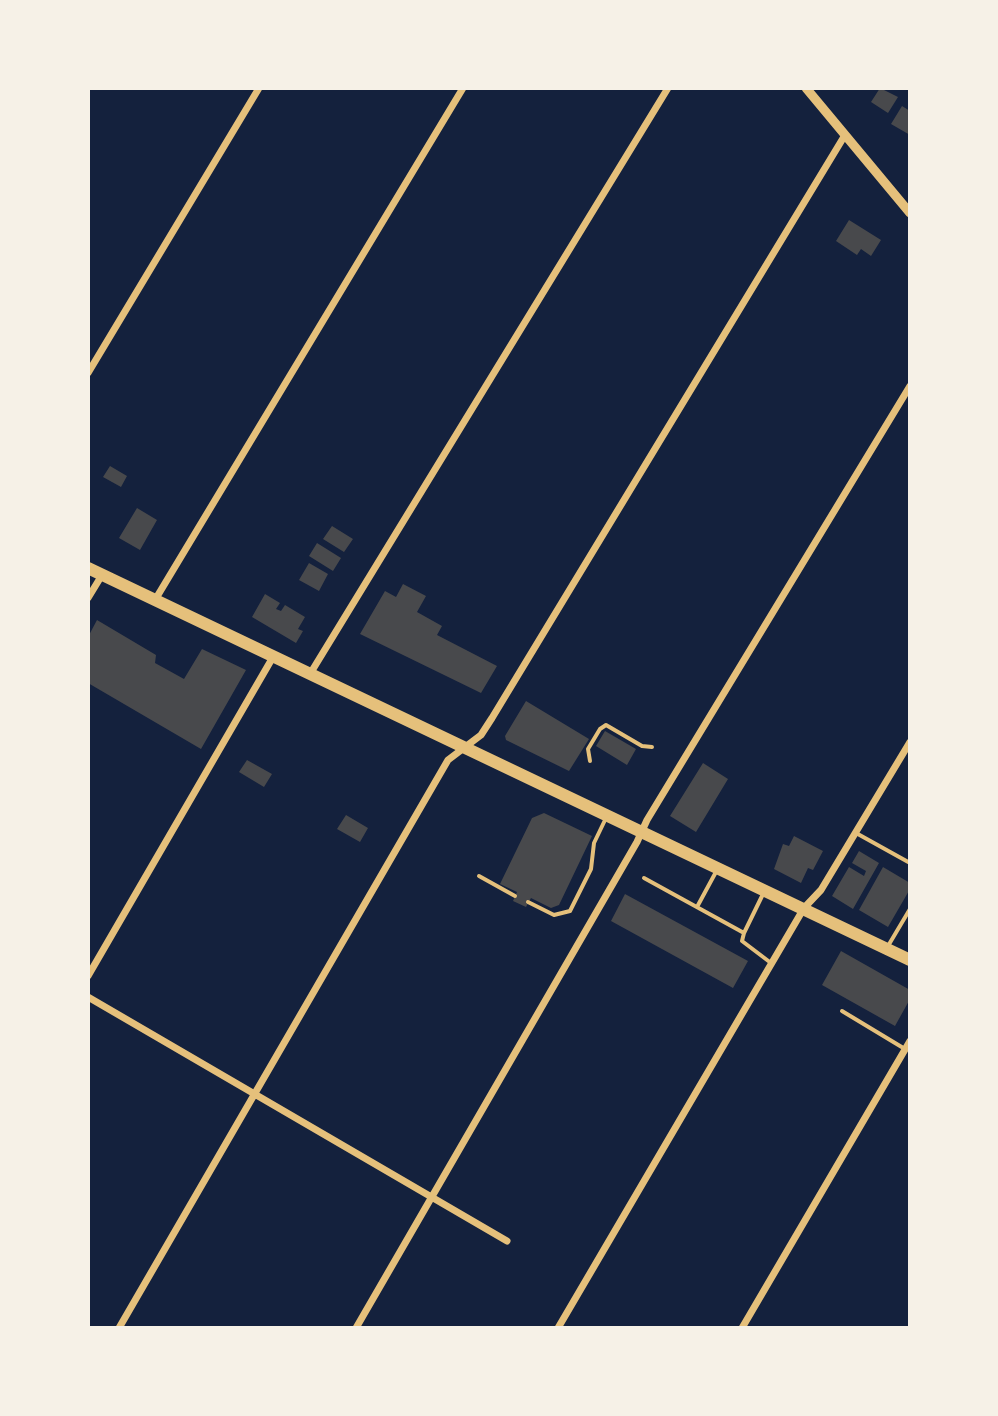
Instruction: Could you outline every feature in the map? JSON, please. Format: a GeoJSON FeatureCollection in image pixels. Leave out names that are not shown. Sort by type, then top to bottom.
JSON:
{"type":"FeatureCollection","features":[{"type":"Feature","properties":{"kind":"main road"},"geometry":{"type":"LineString","coordinates":[[88,568],[910,960]]}},
{"type":"Feature","properties":{"kind":"street"},"geometry":{"type":"LineString","coordinates":[[88,373],[259,88]]}},
{"type":"Feature","properties":{"kind":"street"},"geometry":{"type":"LineString","coordinates":[[155,600],[463,88]]}},
{"type":"Feature","properties":{"kind":"street"},"geometry":{"type":"LineString","coordinates":[[310,674],[668,88]]}},
{"type":"Feature","properties":{"kind":"street"},"geometry":{"type":"LineString","coordinates":[[806,88],[910,213]]}},
{"type":"Feature","properties":{"kind":"street"},"geometry":{"type":"LineString","coordinates":[[119,1328],[448,760],[481,735],[492,718],[845,135]]}},
{"type":"Feature","properties":{"kind":"street"},"geometry":{"type":"LineString","coordinates":[[356,1328],[642,832],[910,386]]}},
{"type":"Feature","properties":{"kind":"street"},"geometry":{"type":"LineString","coordinates":[[88,598],[102,575]]}},
{"type":"Feature","properties":{"kind":"street"},"geometry":{"type":"LineString","coordinates":[[88,976],[273,657]]}},
{"type":"Feature","properties":{"kind":"street"},"geometry":{"type":"LineString","coordinates":[[558,1328],[804,908],[821,890],[910,742]]}},
{"type":"Feature","properties":{"kind":"street"},"geometry":{"type":"LineString","coordinates":[[88,997],[507,1241]]}},
{"type":"Feature","properties":{"kind":"street"},"geometry":{"type":"LineString","coordinates":[[742,1328],[910,1041]]}},
{"type":"Feature","properties":{"kind":"lane"},"geometry":{"type":"LineString","coordinates":[[590,761],[588,749],[606,725],[642,746],[652,747]]}},
{"type":"Feature","properties":{"kind":"lane"},"geometry":{"type":"LineString","coordinates":[[528,902],[554,915],[570,911],[591,869],[594,843],[607,815]]}},
{"type":"Feature","properties":{"kind":"lane"},"geometry":{"type":"LineString","coordinates":[[856,832],[910,863]]}},
{"type":"Feature","properties":{"kind":"lane"},"geometry":{"type":"LineString","coordinates":[[697,907],[718,868]]}},
{"type":"Feature","properties":{"kind":"lane"},"geometry":{"type":"LineString","coordinates":[[479,876],[515,896]]}},
{"type":"Feature","properties":{"kind":"lane"},"geometry":{"type":"LineString","coordinates":[[644,878],[744,933]]}},
{"type":"Feature","properties":{"kind":"lane"},"geometry":{"type":"LineString","coordinates":[[765,890],[742,941],[746,947],[772,963]]}},
{"type":"Feature","properties":{"kind":"lane"},"geometry":{"type":"LineString","coordinates":[[886,948],[910,909]]}},
{"type":"Feature","properties":{"kind":"lane"},"geometry":{"type":"LineString","coordinates":[[842,1011],[905,1049]]}},
{"type":"Feature","properties":{"kind":"building"},"geometry":{"type":"Polygon","coordinates":[[[880,88],[898,97],[888,113],[871,102],[880,88]]]}},
{"type":"Feature","properties":{"kind":"building"},"geometry":{"type":"Polygon","coordinates":[[[902,106],[910,111],[910,135],[891,124],[902,106]]]}},
{"type":"Feature","properties":{"kind":"building"},"geometry":{"type":"Polygon","coordinates":[[[849,220],[881,240],[871,256],[861,249],[857,255],[836,241],[849,220]]]}},
{"type":"Feature","properties":{"kind":"building"},"geometry":{"type":"Polygon","coordinates":[[[110,466],[127,476],[121,487],[103,477],[110,466]]]}},
{"type":"Feature","properties":{"kind":"building"},"geometry":{"type":"Polygon","coordinates":[[[137,508],[157,520],[140,550],[119,538],[137,508]]]}},
{"type":"Feature","properties":{"kind":"building"},"geometry":{"type":"Polygon","coordinates":[[[332,526],[353,539],[344,552],[323,539],[332,526]]]}},
{"type":"Feature","properties":{"kind":"building"},"geometry":{"type":"Polygon","coordinates":[[[317,543],[341,558],[333,571],[309,556],[317,543]]]}},
{"type":"Feature","properties":{"kind":"building"},"geometry":{"type":"Polygon","coordinates":[[[309,563],[328,574],[319,591],[299,580],[309,563]]]}},
{"type":"Feature","properties":{"kind":"building"},"geometry":{"type":"Polygon","coordinates":[[[403,584],[426,596],[417,612],[442,626],[437,635],[497,666],[481,693],[360,634],[385,591],[396,597],[403,584]]]}},
{"type":"Feature","properties":{"kind":"building"},"geometry":{"type":"Polygon","coordinates":[[[265,594],[280,603],[276,609],[281,611],[285,605],[305,617],[298,629],[303,631],[296,643],[252,617],[265,594]]]}},
{"type":"Feature","properties":{"kind":"building"},"geometry":{"type":"Polygon","coordinates":[[[97,620],[156,655],[155,663],[184,679],[202,649],[246,670],[201,749],[88,683],[88,637],[97,620]]]}},
{"type":"Feature","properties":{"kind":"building"},"geometry":{"type":"Polygon","coordinates":[[[526,701],[589,739],[569,771],[506,740],[505,736],[526,701]]]}},
{"type":"Feature","properties":{"kind":"building"},"geometry":{"type":"Polygon","coordinates":[[[605,731],[636,749],[627,765],[596,746],[605,731]]]}},
{"type":"Feature","properties":{"kind":"building"},"geometry":{"type":"Polygon","coordinates":[[[247,760],[272,774],[264,787],[239,772],[247,760]]]}},
{"type":"Feature","properties":{"kind":"building"},"geometry":{"type":"Polygon","coordinates":[[[703,763],[728,779],[696,832],[670,816],[703,763]]]}},
{"type":"Feature","properties":{"kind":"building"},"geometry":{"type":"Polygon","coordinates":[[[544,813],[592,836],[559,905],[551,908],[531,898],[526,907],[513,901],[517,892],[500,884],[532,818],[544,813]]]}},
{"type":"Feature","properties":{"kind":"building"},"geometry":{"type":"Polygon","coordinates":[[[346,815],[368,828],[360,842],[337,829],[346,815]]]}},
{"type":"Feature","properties":{"kind":"building"},"geometry":{"type":"Polygon","coordinates":[[[794,836],[823,851],[813,870],[808,868],[801,883],[774,869],[783,844],[789,846],[794,836]]]}},
{"type":"Feature","properties":{"kind":"building"},"geometry":{"type":"Polygon","coordinates":[[[859,851],[879,863],[853,909],[832,896],[849,867],[864,876],[866,871],[852,863],[859,851]]]}},
{"type":"Feature","properties":{"kind":"building"},"geometry":{"type":"Polygon","coordinates":[[[883,867],[910,883],[910,889],[888,927],[859,910],[883,867]]]}},
{"type":"Feature","properties":{"kind":"building"},"geometry":{"type":"Polygon","coordinates":[[[625,894],[748,961],[733,988],[611,921],[625,894]]]}},
{"type":"Feature","properties":{"kind":"building"},"geometry":{"type":"Polygon","coordinates":[[[841,951],[910,990],[910,999],[895,1026],[822,985],[841,951]]]}}]}
